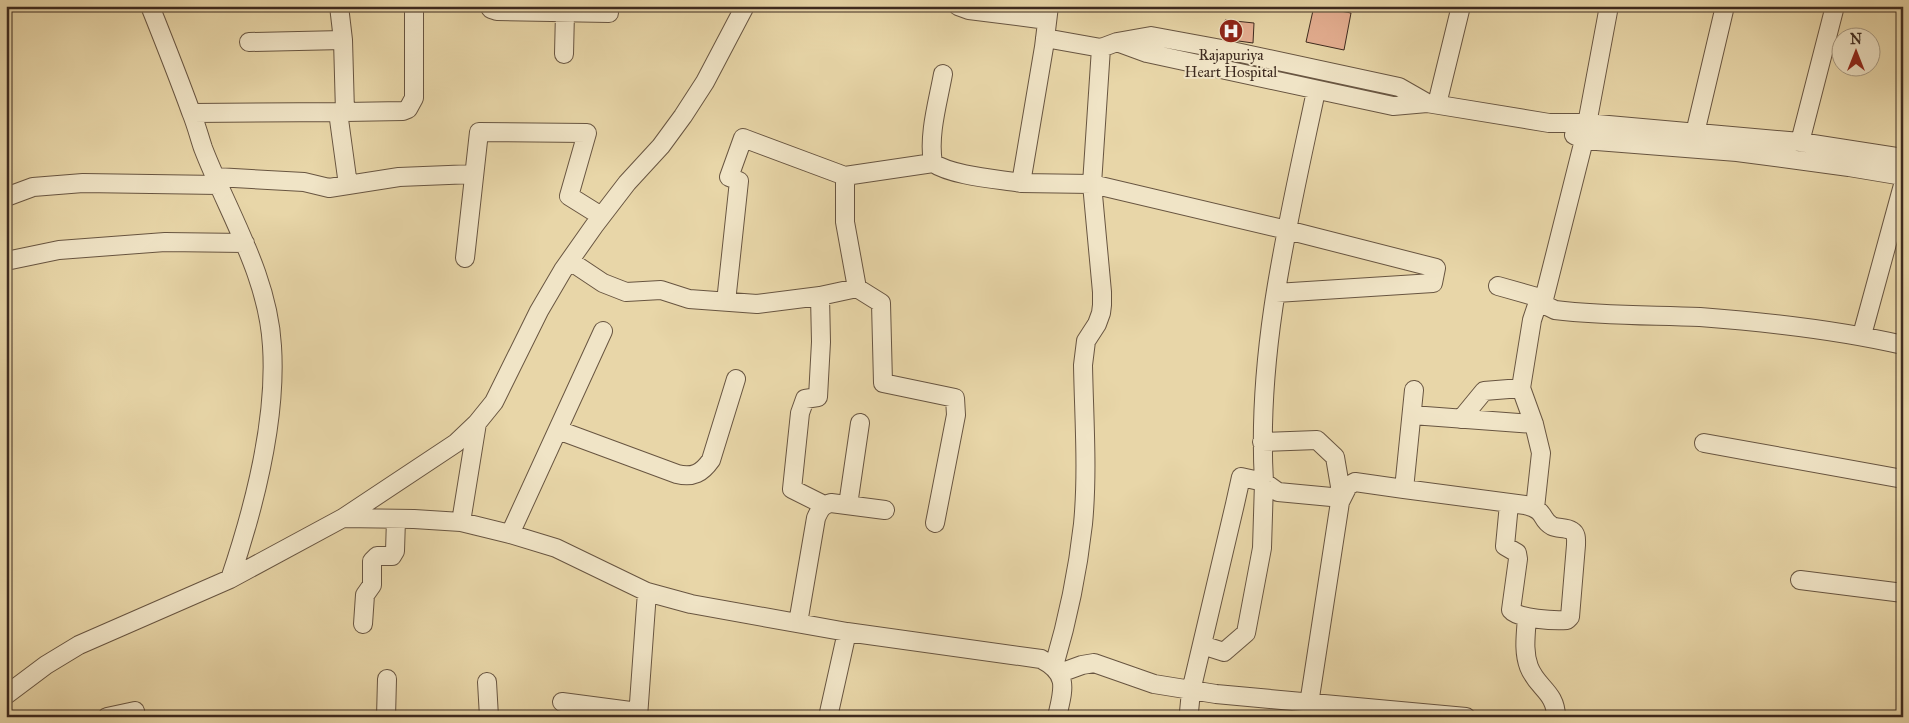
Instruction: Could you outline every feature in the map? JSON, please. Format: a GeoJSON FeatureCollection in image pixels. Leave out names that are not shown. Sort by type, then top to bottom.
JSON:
{"type":"FeatureCollection","features":[{"type":"Feature","properties":{"kind":"street"},"geometry":{"type":"LineString","coordinates":[[150,6],[192,113],[203,147],[259,276],[272,346],[272,387],[260,472],[252,511],[230,579]]}},
{"type":"Feature","properties":{"kind":"street"},"geometry":{"type":"LineString","coordinates":[[339,6],[343,40],[341,112],[348,185]]}},
{"type":"Feature","properties":{"kind":"street"},"geometry":{"type":"LineString","coordinates":[[192,113],[341,112],[408,109],[412,104],[415,90],[414,6]]}},
{"type":"Feature","properties":{"kind":"street"},"geometry":{"type":"LineString","coordinates":[[490,6],[491,9],[497,11],[609,13]]}},
{"type":"Feature","properties":{"kind":"street"},"geometry":{"type":"LineString","coordinates":[[6,695],[46,664],[79,645],[230,579],[343,518],[456,443],[477,423],[494,402],[540,311],[570,261],[627,183],[662,146],[683,116],[705,82],[745,6]]}},
{"type":"Feature","properties":{"kind":"street"},"geometry":{"type":"LineString","coordinates":[[958,6],[969,10],[1048,13],[1021,183]]}},
{"type":"Feature","properties":{"kind":"street"},"geometry":{"type":"LineString","coordinates":[[1432,104],[1461,6]]}},
{"type":"Feature","properties":{"kind":"street"},"geometry":{"type":"LineString","coordinates":[[1609,6],[1585,132],[1544,299],[1545,305],[1556,310],[1702,318],[1862,335],[1903,344]]}},
{"type":"Feature","properties":{"kind":"street"},"geometry":{"type":"LineString","coordinates":[[1695,133],[1725,6]]}},
{"type":"Feature","properties":{"kind":"street"},"geometry":{"type":"LineString","coordinates":[[1800,142],[1835,6]]}},
{"type":"Feature","properties":{"kind":"street"},"geometry":{"type":"LineString","coordinates":[[564,54],[565,12]]}},
{"type":"Feature","properties":{"kind":"street"},"geometry":{"type":"LineString","coordinates":[[1045,38],[1101,48],[1117,42],[1151,36],[1227,50],[1400,87],[1432,104]]}},
{"type":"Feature","properties":{"kind":"street"},"geometry":{"type":"LineString","coordinates":[[249,42],[343,40]]}},
{"type":"Feature","properties":{"kind":"street"},"geometry":{"type":"LineString","coordinates":[[1117,42],[1146,53],[1393,106],[1432,104],[1550,123],[1585,132],[1849,167],[1903,176]]}},
{"type":"Feature","properties":{"kind":"street"},"geometry":{"type":"LineString","coordinates":[[1057,717],[1063,684],[1057,669],[1083,525],[1085,491],[1084,353],[1086,342],[1101,313],[1102,292],[1092,184],[1101,48]]}},
{"type":"Feature","properties":{"kind":"street"},"geometry":{"type":"LineString","coordinates":[[933,163],[931,152],[932,139],[943,74]]}},
{"type":"Feature","properties":{"kind":"street"},"geometry":{"type":"LineString","coordinates":[[1202,645],[1224,652],[1246,633],[1262,548],[1264,482],[1262,442],[1266,367],[1287,230],[1316,91]]}},
{"type":"Feature","properties":{"kind":"street"},"geometry":{"type":"LineString","coordinates":[[465,258],[479,132],[587,133],[569,196],[602,216]]}},
{"type":"Feature","properties":{"kind":"street"},"geometry":{"type":"LineString","coordinates":[[1585,132],[1695,133],[1800,142],[1903,158]]}},
{"type":"Feature","properties":{"kind":"street"},"geometry":{"type":"LineString","coordinates":[[726,302],[739,182],[729,176],[743,138],[845,176],[933,163],[953,172],[1021,183],[1092,184],[1287,230],[1436,268],[1434,283],[1276,293]]}},
{"type":"Feature","properties":{"kind":"street"},"geometry":{"type":"LineString","coordinates":[[6,197],[33,187],[84,183],[304,182],[329,188],[399,177],[473,174]]}},
{"type":"Feature","properties":{"kind":"street"},"geometry":{"type":"LineString","coordinates":[[845,176],[846,222],[857,288]]}},
{"type":"Feature","properties":{"kind":"street"},"geometry":{"type":"LineString","coordinates":[[1862,335],[1903,185]]}},
{"type":"Feature","properties":{"kind":"street"},"geometry":{"type":"LineString","coordinates":[[6,261],[59,250],[165,242],[245,243]]}},
{"type":"Feature","properties":{"kind":"street"},"geometry":{"type":"LineString","coordinates":[[570,261],[603,283],[626,292],[661,290],[689,299],[757,304],[820,296],[857,288],[881,303],[883,383],[955,398],[956,415],[935,523]]}},
{"type":"Feature","properties":{"kind":"street"},"geometry":{"type":"LineString","coordinates":[[1498,286],[1544,299]]}},
{"type":"Feature","properties":{"kind":"street"},"geometry":{"type":"LineString","coordinates":[[820,296],[821,342],[818,397],[805,399],[800,413],[792,489],[824,505]]}},
{"type":"Feature","properties":{"kind":"street"},"geometry":{"type":"LineString","coordinates":[[1535,508],[1541,452],[1534,424],[1521,388],[1532,320],[1536,308],[1544,299]]}},
{"type":"Feature","properties":{"kind":"street"},"geometry":{"type":"LineString","coordinates":[[510,534],[604,331]]}},
{"type":"Feature","properties":{"kind":"street"},"geometry":{"type":"LineString","coordinates":[[558,430],[687,477],[697,474],[711,460],[736,379]]}},
{"type":"Feature","properties":{"kind":"street"},"geometry":{"type":"LineString","coordinates":[[1461,419],[1484,391],[1521,388]]}},
{"type":"Feature","properties":{"kind":"street"},"geometry":{"type":"LineString","coordinates":[[1404,489],[1414,390]]}},
{"type":"Feature","properties":{"kind":"street"},"geometry":{"type":"LineString","coordinates":[[1412,415],[1534,424]]}},
{"type":"Feature","properties":{"kind":"street"},"geometry":{"type":"LineString","coordinates":[[461,522],[477,423]]}},
{"type":"Feature","properties":{"kind":"street"},"geometry":{"type":"LineString","coordinates":[[848,505],[860,424]]}},
{"type":"Feature","properties":{"kind":"street"},"geometry":{"type":"LineString","coordinates":[[1262,442],[1317,440],[1334,457],[1342,498]]}},
{"type":"Feature","properties":{"kind":"street"},"geometry":{"type":"LineString","coordinates":[[1704,443],[1903,479]]}},
{"type":"Feature","properties":{"kind":"street"},"geometry":{"type":"LineString","coordinates":[[1189,712],[1191,691],[1241,477],[1264,482],[1278,492],[1342,498]]}},
{"type":"Feature","properties":{"kind":"street"},"geometry":{"type":"LineString","coordinates":[[1309,710],[1342,498],[1348,486],[1355,482],[1509,504],[1535,508],[1542,513],[1551,525],[1572,531],[1576,535],[1570,616],[1567,620],[1527,617],[1514,614],[1510,610],[1518,559],[1517,553],[1505,546],[1509,504]]}},
{"type":"Feature","properties":{"kind":"street"},"geometry":{"type":"LineString","coordinates":[[798,623],[816,518],[824,505],[831,502],[885,510]]}},
{"type":"Feature","properties":{"kind":"street"},"geometry":{"type":"LineString","coordinates":[[343,518],[461,522],[556,548],[647,592],[690,604],[847,632],[1026,656],[1041,659],[1057,669],[1094,663],[1154,684],[1309,710],[1466,717]]}},
{"type":"Feature","properties":{"kind":"street"},"geometry":{"type":"LineString","coordinates":[[363,624],[365,595],[372,584],[372,561],[377,556],[392,556],[395,550],[396,519]]}},
{"type":"Feature","properties":{"kind":"street"},"geometry":{"type":"LineString","coordinates":[[1800,580],[1903,593]]}},
{"type":"Feature","properties":{"kind":"street"},"geometry":{"type":"LineString","coordinates":[[562,702],[638,714],[647,592]]}},
{"type":"Feature","properties":{"kind":"street"},"geometry":{"type":"LineString","coordinates":[[1527,617],[1526,658],[1529,669],[1538,684],[1552,696],[1556,703],[1556,717]]}},
{"type":"Feature","properties":{"kind":"street"},"geometry":{"type":"LineString","coordinates":[[828,717],[847,632]]}},
{"type":"Feature","properties":{"kind":"street"},"geometry":{"type":"LineString","coordinates":[[386,717],[387,679]]}},
{"type":"Feature","properties":{"kind":"street"},"geometry":{"type":"LineString","coordinates":[[487,682],[488,717]]}},
{"type":"Feature","properties":{"kind":"street"},"geometry":{"type":"LineString","coordinates":[[107,717],[135,711],[136,717]]}},
{"type":"Feature","properties":{"kind":"building"},"geometry":{"type":"Polygon","coordinates":[[[1314,6],[1351,13],[1344,50],[1306,42],[1314,6]]]}},
{"type":"Feature","properties":{"kind":"building"},"geometry":{"type":"Polygon","coordinates":[[[1225,20],[1254,23],[1253,43],[1224,39],[1225,20]]]}},
{"type":"Feature","properties":{"kind":"place","name":"Rajapuriya Heart Hospital"},"geometry":{"type":"Point","coordinates":[1231,31]}}]}
